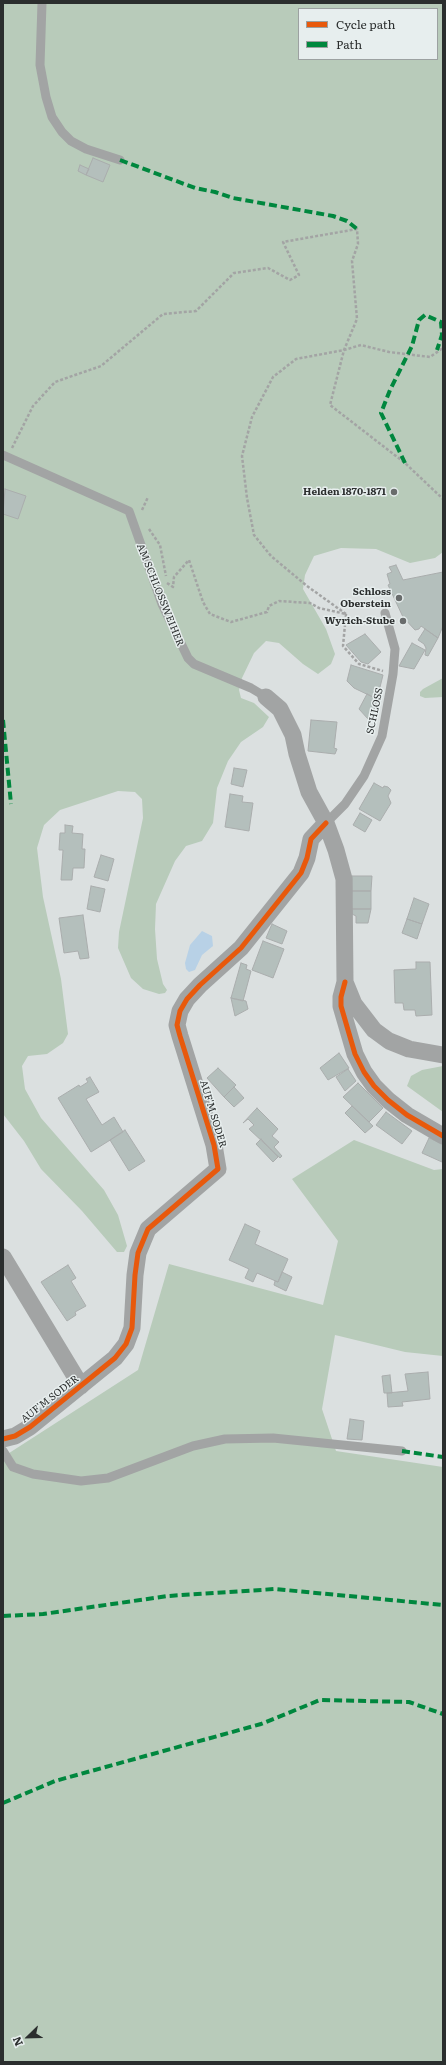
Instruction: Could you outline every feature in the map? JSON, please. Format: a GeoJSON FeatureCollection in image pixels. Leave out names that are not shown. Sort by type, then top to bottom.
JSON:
{"type":"FeatureCollection","features":[{"type":"Feature","properties":{"kind":"street","name":"AM SCHLOSSWEIHER"},"geometry":{"type":"LineString","coordinates":[[266,697],[280,709],[293,735],[297,754],[309,792],[326,823],[336,850],[344,879],[345,982]]}},
{"type":"Feature","properties":{"kind":"street","name":"AUF'M SODER"},"geometry":{"type":"LineString","coordinates":[[3,1439],[15,1436],[30,1427],[115,1358],[126,1344],[132,1328],[135,1275],[138,1253],[148,1229],[218,1169],[214,1144],[180,1036],[178,1025],[180,1011],[186,999],[242,948],[301,873],[307,858],[311,838],[326,823]]}},
{"type":"Feature","properties":{"kind":"street"},"geometry":{"type":"LineString","coordinates":[[345,982],[361,1015],[379,1034],[389,1041],[409,1048],[443,1055]]}},
{"type":"Feature","properties":{"kind":"street"},"geometry":{"type":"LineString","coordinates":[[345,982],[341,997],[341,1006],[355,1054],[364,1072],[374,1086],[388,1100],[407,1115],[443,1136]]}},
{"type":"Feature","properties":{"kind":"street","name":"AUF'M SODER"},"geometry":{"type":"LineString","coordinates":[[3,1256],[80,1386]]}},
{"type":"Feature","properties":{"kind":"lane"},"geometry":{"type":"LineString","coordinates":[[42,3],[40,65],[46,97],[52,116],[62,132],[71,141],[86,149],[120,160]]}},
{"type":"Feature","properties":{"kind":"lane"},"geometry":{"type":"LineString","coordinates":[[5,456],[129,511]]}},
{"type":"Feature","properties":{"kind":"lane","name":"AM SCHLOSSWEIHER"},"geometry":{"type":"LineString","coordinates":[[129,511],[162,604],[188,658],[194,664],[251,688],[266,697]]}},
{"type":"Feature","properties":{"kind":"lane","name":"SCHLOSS"},"geometry":{"type":"LineString","coordinates":[[326,823],[345,804],[364,776],[382,736],[393,674],[395,649],[385,613]]}},
{"type":"Feature","properties":{"kind":"lane"},"geometry":{"type":"LineString","coordinates":[[3,1451],[13,1467],[33,1474],[81,1481],[108,1478],[193,1446],[225,1439],[273,1438],[402,1451]]}},
{"type":"Feature","properties":{"kind":"path"},"geometry":{"type":"LineString","coordinates":[[5,456],[33,406],[55,382],[102,366],[162,314],[196,311],[234,273],[268,268],[290,280],[299,275],[283,242],[358,229],[358,244],[352,261],[357,319],[344,350],[330,405],[405,463],[443,499]]}},
{"type":"Feature","properties":{"kind":"path"},"geometry":{"type":"LineString","coordinates":[[346,614],[307,586],[271,556],[254,535],[247,498],[242,456],[252,417],[273,377],[296,359],[344,350],[361,345],[389,352],[430,357],[443,348]]}},
{"type":"Feature","properties":{"kind":"path"},"geometry":{"type":"LineString","coordinates":[[140,512],[148,497]]}},
{"type":"Feature","properties":{"kind":"path"},"geometry":{"type":"LineString","coordinates":[[129,511],[140,512]]}},
{"type":"Feature","properties":{"kind":"path"},"geometry":{"type":"LineString","coordinates":[[140,512],[160,545],[167,583],[172,586],[174,577],[189,560],[203,602],[210,614],[231,622],[267,612],[269,606],[279,601],[310,603],[320,608],[346,614]]}},
{"type":"Feature","properties":{"kind":"path"},"geometry":{"type":"LineString","coordinates":[[346,614],[344,648],[359,664],[393,674]]}},
{"type":"Feature","properties":{"kind":"green space"},"geometry":{"type":"Polygon","coordinates":[[[3,3],[443,3],[443,552],[435,558],[410,563],[376,549],[341,548],[314,556],[305,575],[303,589],[326,629],[335,654],[331,664],[318,674],[303,664],[279,643],[266,641],[254,653],[242,678],[239,690],[241,698],[254,703],[269,717],[263,727],[241,742],[228,761],[217,788],[213,823],[202,841],[186,846],[175,861],[156,904],[155,929],[157,959],[163,984],[167,990],[165,993],[159,994],[143,989],[131,978],[118,948],[119,932],[143,818],[142,799],[135,792],[118,791],[60,810],[44,825],[37,848],[43,897],[61,979],[68,1034],[63,1043],[47,1054],[28,1056],[22,1066],[25,1089],[41,1118],[104,1190],[118,1215],[127,1246],[124,1252],[117,1252],[82,1211],[41,1169],[24,1141],[3,1114],[3,3]]]}},
{"type":"Feature","properties":{"kind":"green space"},"geometry":{"type":"Polygon","coordinates":[[[443,678],[443,697],[425,698],[420,696],[420,692],[423,689],[443,678]]]}},
{"type":"Feature","properties":{"kind":"green space"},"geometry":{"type":"Polygon","coordinates":[[[443,1066],[443,1112],[407,1086],[411,1076],[422,1070],[443,1066]]]}},
{"type":"Feature","properties":{"kind":"green space"},"geometry":{"type":"Polygon","coordinates":[[[354,1140],[434,1170],[443,1169],[443,1356],[405,1352],[335,1335],[322,1409],[336,1451],[443,1467],[443,2062],[3,2062],[3,1457],[138,1370],[169,1264],[323,1305],[338,1241],[292,1179],[354,1140]]]}},
{"type":"Feature","properties":{"kind":"water"},"geometry":{"type":"Polygon","coordinates":[[[202,931],[212,936],[213,946],[202,955],[195,970],[189,972],[186,969],[185,963],[190,945],[202,931]]]}},
{"type":"Feature","properties":{"kind":"building"},"geometry":{"type":"Polygon","coordinates":[[[93,158],[110,165],[103,182],[86,175],[93,158]]]}},
{"type":"Feature","properties":{"kind":"building"},"geometry":{"type":"Polygon","coordinates":[[[80,165],[89,169],[86,175],[78,171],[80,165]]]}},
{"type":"Feature","properties":{"kind":"building"},"geometry":{"type":"Polygon","coordinates":[[[5,489],[26,496],[18,519],[3,514],[5,489]]]}},
{"type":"Feature","properties":{"kind":"building","name":"Schloss Oberstein"},"geometry":{"type":"Polygon","coordinates":[[[396,565],[403,580],[443,572],[443,626],[438,638],[421,626],[419,629],[415,630],[403,617],[388,585],[390,584],[387,574],[392,572],[389,567],[396,565]]]}},
{"type":"Feature","properties":{"kind":"building"},"geometry":{"type":"Polygon","coordinates":[[[425,629],[438,638],[428,656],[425,655],[426,648],[424,644],[418,640],[425,629]]]}},
{"type":"Feature","properties":{"kind":"building"},"geometry":{"type":"Polygon","coordinates":[[[365,634],[381,652],[368,664],[361,662],[346,645],[365,634]]]}},
{"type":"Feature","properties":{"kind":"building"},"geometry":{"type":"Polygon","coordinates":[[[412,643],[425,650],[414,669],[399,666],[412,643]]]}},
{"type":"Feature","properties":{"kind":"building"},"geometry":{"type":"Polygon","coordinates":[[[351,665],[383,675],[377,699],[354,688],[347,681],[351,665]]]}},
{"type":"Feature","properties":{"kind":"building"},"geometry":{"type":"Polygon","coordinates":[[[367,694],[377,699],[372,717],[368,719],[359,709],[367,694]]]}},
{"type":"Feature","properties":{"kind":"building"},"geometry":{"type":"Polygon","coordinates":[[[311,720],[337,722],[334,748],[337,749],[335,754],[308,751],[311,720]]]}},
{"type":"Feature","properties":{"kind":"building"},"geometry":{"type":"Polygon","coordinates":[[[234,768],[247,770],[243,787],[231,784],[234,768]]]}},
{"type":"Feature","properties":{"kind":"building"},"geometry":{"type":"Polygon","coordinates":[[[374,783],[383,788],[384,786],[388,787],[391,790],[388,796],[391,803],[380,821],[359,809],[374,783]]]}},
{"type":"Feature","properties":{"kind":"building"},"geometry":{"type":"Polygon","coordinates":[[[230,794],[243,796],[242,802],[253,803],[249,831],[225,827],[230,794]]]}},
{"type":"Feature","properties":{"kind":"building"},"geometry":{"type":"Polygon","coordinates":[[[360,813],[372,820],[365,832],[353,825],[360,813]]]}},
{"type":"Feature","properties":{"kind":"building"},"geometry":{"type":"Polygon","coordinates":[[[65,825],[73,826],[72,833],[83,834],[82,849],[85,849],[84,868],[73,868],[72,880],[61,880],[63,850],[59,850],[60,833],[65,833],[65,825]]]}},
{"type":"Feature","properties":{"kind":"building"},"geometry":{"type":"Polygon","coordinates":[[[101,855],[114,859],[108,881],[94,877],[101,855]]]}},
{"type":"Feature","properties":{"kind":"building"},"geometry":{"type":"Polygon","coordinates":[[[352,876],[372,876],[371,891],[352,891],[352,876]]]}},
{"type":"Feature","properties":{"kind":"building"},"geometry":{"type":"Polygon","coordinates":[[[91,886],[105,889],[100,912],[87,909],[91,886]]]}},
{"type":"Feature","properties":{"kind":"building"},"geometry":{"type":"Polygon","coordinates":[[[352,891],[371,891],[371,909],[351,909],[352,891]]]}},
{"type":"Feature","properties":{"kind":"building"},"geometry":{"type":"Polygon","coordinates":[[[414,898],[429,904],[422,924],[407,919],[414,898]]]}},
{"type":"Feature","properties":{"kind":"building"},"geometry":{"type":"Polygon","coordinates":[[[352,909],[371,909],[368,923],[356,923],[356,916],[352,914],[352,909]]]}},
{"type":"Feature","properties":{"kind":"building"},"geometry":{"type":"Polygon","coordinates":[[[83,915],[89,958],[80,959],[78,951],[64,953],[59,918],[83,915]]]}},
{"type":"Feature","properties":{"kind":"building"},"geometry":{"type":"Polygon","coordinates":[[[407,919],[422,924],[417,939],[402,933],[407,919]]]}},
{"type":"Feature","properties":{"kind":"building"},"geometry":{"type":"Polygon","coordinates":[[[272,924],[287,931],[282,944],[266,938],[272,924]]]}},
{"type":"Feature","properties":{"kind":"building"},"geometry":{"type":"Polygon","coordinates":[[[263,941],[284,949],[273,978],[252,970],[263,941]]]}},
{"type":"Feature","properties":{"kind":"building"},"geometry":{"type":"Polygon","coordinates":[[[416,962],[430,962],[432,1015],[416,1016],[415,1010],[404,1010],[403,1003],[395,1003],[394,970],[416,969],[416,962]]]}},
{"type":"Feature","properties":{"kind":"building"},"geometry":{"type":"Polygon","coordinates":[[[241,963],[247,965],[246,969],[251,971],[243,1001],[231,998],[241,963]]]}},
{"type":"Feature","properties":{"kind":"building"},"geometry":{"type":"Polygon","coordinates":[[[231,998],[246,1001],[248,1009],[235,1016],[231,998]]]}},
{"type":"Feature","properties":{"kind":"building"},"geometry":{"type":"Polygon","coordinates":[[[339,1053],[349,1068],[328,1080],[320,1068],[339,1053]]]}},
{"type":"Feature","properties":{"kind":"building"},"geometry":{"type":"Polygon","coordinates":[[[218,1068],[236,1085],[224,1097],[207,1078],[218,1068]]]}},
{"type":"Feature","properties":{"kind":"building"},"geometry":{"type":"Polygon","coordinates":[[[348,1069],[356,1081],[345,1091],[336,1077],[348,1069]]]}},
{"type":"Feature","properties":{"kind":"building"},"geometry":{"type":"Polygon","coordinates":[[[90,1077],[99,1092],[86,1099],[102,1125],[114,1117],[123,1132],[91,1152],[58,1098],[79,1085],[80,1087],[88,1082],[86,1079],[90,1077]]]}},
{"type":"Feature","properties":{"kind":"building"},"geometry":{"type":"Polygon","coordinates":[[[358,1083],[383,1108],[369,1122],[343,1097],[358,1083]]]}},
{"type":"Feature","properties":{"kind":"building"},"geometry":{"type":"Polygon","coordinates":[[[234,1087],[244,1098],[234,1107],[224,1097],[234,1087]]]}},
{"type":"Feature","properties":{"kind":"building"},"geometry":{"type":"Polygon","coordinates":[[[352,1106],[373,1126],[365,1133],[345,1113],[352,1106]]]}},
{"type":"Feature","properties":{"kind":"building"},"geometry":{"type":"Polygon","coordinates":[[[257,1108],[278,1129],[272,1136],[279,1142],[274,1147],[282,1156],[280,1158],[249,1129],[254,1125],[248,1119],[243,1123],[257,1108]]]}},
{"type":"Feature","properties":{"kind":"building"},"geometry":{"type":"Polygon","coordinates":[[[386,1112],[412,1131],[402,1144],[376,1125],[386,1112]]]}},
{"type":"Feature","properties":{"kind":"building"},"geometry":{"type":"Polygon","coordinates":[[[125,1130],[145,1161],[129,1171],[110,1140],[125,1130]]]}},
{"type":"Feature","properties":{"kind":"building"},"geometry":{"type":"Polygon","coordinates":[[[429,1138],[443,1144],[442,1162],[422,1153],[429,1138]]]}},
{"type":"Feature","properties":{"kind":"building"},"geometry":{"type":"Polygon","coordinates":[[[261,1139],[278,1157],[273,1162],[256,1144],[261,1139]]]}},
{"type":"Feature","properties":{"kind":"building"},"geometry":{"type":"Polygon","coordinates":[[[245,1224],[260,1231],[255,1244],[288,1259],[278,1282],[257,1273],[253,1282],[245,1278],[249,1269],[229,1260],[245,1224]]]}},
{"type":"Feature","properties":{"kind":"building"},"geometry":{"type":"Polygon","coordinates":[[[68,1265],[76,1278],[71,1281],[86,1306],[75,1312],[76,1315],[67,1321],[41,1282],[68,1265]]]}},
{"type":"Feature","properties":{"kind":"building"},"geometry":{"type":"Polygon","coordinates":[[[282,1272],[292,1277],[286,1291],[274,1285],[275,1281],[278,1282],[282,1272]]]}},
{"type":"Feature","properties":{"kind":"building"},"geometry":{"type":"Polygon","coordinates":[[[428,1372],[430,1399],[402,1402],[403,1406],[388,1407],[387,1393],[408,1391],[405,1374],[428,1372]]]}},
{"type":"Feature","properties":{"kind":"building"},"geometry":{"type":"Polygon","coordinates":[[[390,1375],[392,1393],[384,1393],[382,1376],[390,1375]]]}},
{"type":"Feature","properties":{"kind":"building"},"geometry":{"type":"Polygon","coordinates":[[[350,1419],[364,1421],[362,1440],[347,1439],[350,1419]]]}},
{"type":"Feature","properties":{"kind":"marked path"},"geometry":{"type":"LineString","coordinates":[[120,160],[195,188],[215,192],[233,198],[333,216],[347,221],[357,229]]}},
{"type":"Feature","properties":{"kind":"marked path"},"geometry":{"type":"LineString","coordinates":[[405,463],[381,413],[390,390],[412,346],[419,320],[425,315],[441,322],[442,335],[437,350]]}},
{"type":"Feature","properties":{"kind":"marked path"},"geometry":{"type":"LineString","coordinates":[[3,720],[11,804]]}},
{"type":"Feature","properties":{"kind":"marked path"},"geometry":{"type":"LineString","coordinates":[[402,1451],[443,1457]]}},
{"type":"Feature","properties":{"kind":"marked path"},"geometry":{"type":"LineString","coordinates":[[3,1616],[43,1614],[168,1596],[275,1589],[443,1605]]}},
{"type":"Feature","properties":{"kind":"marked path"},"geometry":{"type":"LineString","coordinates":[[3,1803],[55,1781],[261,1724],[320,1700],[409,1702],[443,1714]]}},
{"type":"Feature","properties":{"kind":"cycle path"},"geometry":{"type":"LineString","coordinates":[[3,1439],[15,1436],[30,1427],[115,1358],[126,1344],[132,1328],[135,1275],[138,1253],[148,1229],[218,1169],[214,1145],[177,1025],[180,1011],[187,999],[200,985],[241,948],[301,873],[307,858],[311,839],[326,823]]}},
{"type":"Feature","properties":{"kind":"cycle path"},"geometry":{"type":"LineString","coordinates":[[345,982],[341,997],[341,1006],[355,1054],[364,1072],[374,1086],[388,1100],[407,1115],[443,1136]]}},
{"type":"Feature","properties":{"kind":"place","name":"Helden 1870-1871"},"geometry":{"type":"Point","coordinates":[394,492]}},
{"type":"Feature","properties":{"kind":"place","name":"Schloss Oberstein"},"geometry":{"type":"Point","coordinates":[399,598]}},
{"type":"Feature","properties":{"kind":"place","name":"Wyrich-Stube"},"geometry":{"type":"Point","coordinates":[403,621]}}]}
